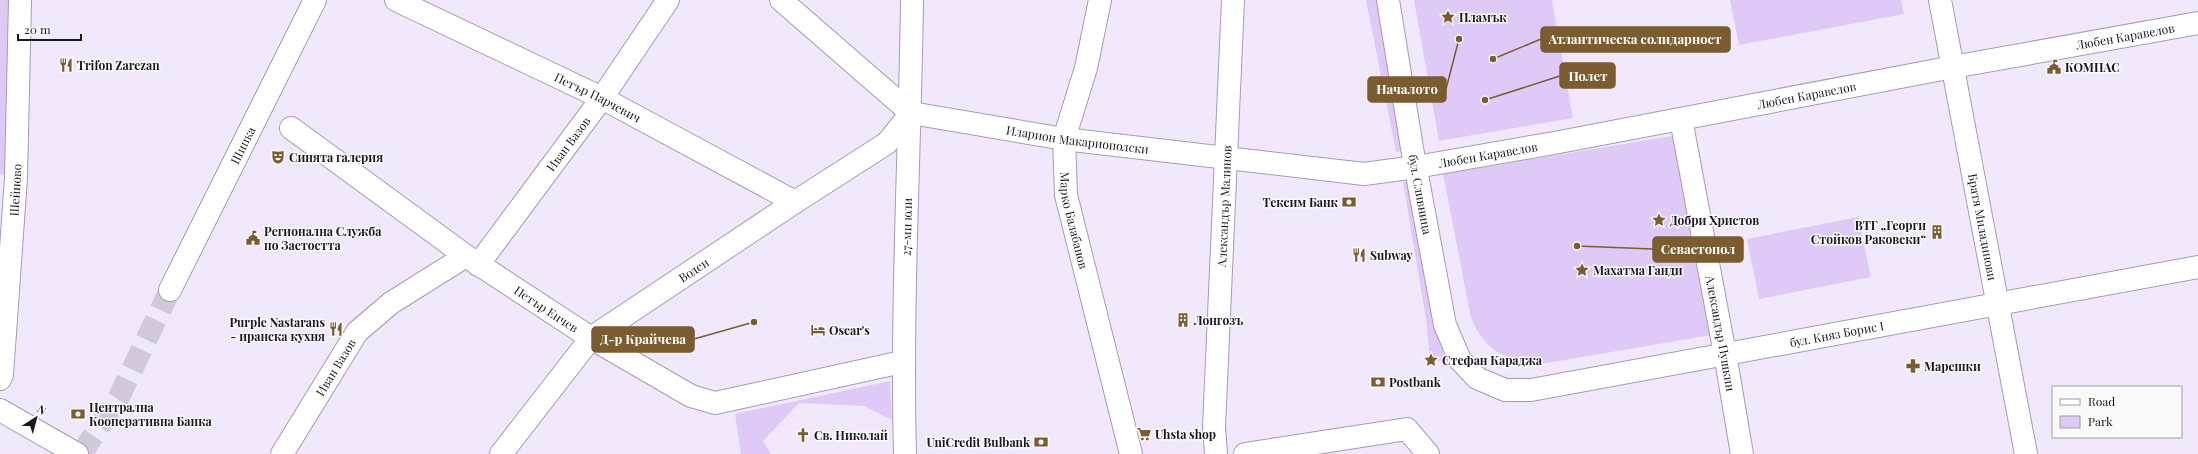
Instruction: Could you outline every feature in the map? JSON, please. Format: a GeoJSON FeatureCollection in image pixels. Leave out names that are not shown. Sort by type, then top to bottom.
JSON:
{"type":"FeatureCollection","features":[{"type":"Feature","properties":{"kind":"street","name":"Шейново"},"geometry":{"type":"LineString","coordinates":[[0,378],[13,237],[18,152],[20,0]]}},
{"type":"Feature","properties":{"kind":"street","name":"Шипка"},"geometry":{"type":"LineString","coordinates":[[170,290],[315,0]]}},
{"type":"Feature","properties":{"kind":"street","name":"Петър Парчевич"},"geometry":{"type":"LineString","coordinates":[[396,0],[602,98],[795,202]]}},
{"type":"Feature","properties":{"kind":"street","name":"Иван Вазов"},"geometry":{"type":"LineString","coordinates":[[282,454],[357,332],[391,303],[472,260],[602,98],[668,0]]}},
{"type":"Feature","properties":{"kind":"street"},"geometry":{"type":"LineString","coordinates":[[781,0],[911,113]]}},
{"type":"Feature","properties":{"kind":"street","name":"27-ми юли"},"geometry":{"type":"LineString","coordinates":[[905,454],[902,362],[911,113],[912,0]]}},
{"type":"Feature","properties":{"kind":"street","name":"Марко Балабанов"},"geometry":{"type":"LineString","coordinates":[[1100,0],[1086,68],[1064,139],[1066,196],[1129,447]]}},
{"type":"Feature","properties":{"kind":"street","name":"Александър Малинов"},"geometry":{"type":"LineString","coordinates":[[1216,454],[1215,412],[1233,0]]}},
{"type":"Feature","properties":{"kind":"street","name":"бул. Сливница"},"geometry":{"type":"LineString","coordinates":[[1388,0],[1416,167],[1445,325],[1460,360],[1477,378]]}},
{"type":"Feature","properties":{"kind":"street","name":"Братя Миладинови"},"geometry":{"type":"LineString","coordinates":[[1940,0],[1999,303],[2026,454]]}},
{"type":"Feature","properties":{"kind":"street","name":"Любен Каравелов"},"geometry":{"type":"LineString","coordinates":[[1416,167],[2198,23]]}},
{"type":"Feature","properties":{"kind":"street","name":"Иларион Макариополски"},"geometry":{"type":"LineString","coordinates":[[911,113],[1064,139],[1352,173],[1416,167]]}},
{"type":"Feature","properties":{"kind":"street","name":"Воден"},"geometry":{"type":"LineString","coordinates":[[501,454],[591,338],[795,202],[887,143],[911,113]]}},
{"type":"Feature","properties":{"kind":"street","name":"Александър Пушкин"},"geometry":{"type":"LineString","coordinates":[[1681,119],[1742,454]]}},
{"type":"Feature","properties":{"kind":"street","name":"Петър Енчев"},"geometry":{"type":"LineString","coordinates":[[291,128],[472,260],[591,338],[691,396],[715,403],[902,362]]}},
{"type":"Feature","properties":{"kind":"street","name":"бул. Княз Борис I"},"geometry":{"type":"LineString","coordinates":[[1477,378],[1506,390],[1531,390],[2198,267]]}},
{"type":"Feature","properties":{"kind":"street"},"geometry":{"type":"LineString","coordinates":[[0,410],[73,453]]}},
{"type":"Feature","properties":{"kind":"street"},"geometry":{"type":"LineString","coordinates":[[1245,454],[1407,429],[1428,454]]}},
{"type":"Feature","properties":{"kind":"green space"},"geometry":{"type":"Polygon","coordinates":[[[0,0],[20,0],[16,178],[0,174],[0,0]]]}},
{"type":"Feature","properties":{"kind":"green space"},"geometry":{"type":"Polygon","coordinates":[[[1366,0],[1388,0],[1412,148],[1396,152],[1366,0]]]}},
{"type":"Feature","properties":{"kind":"green space"},"geometry":{"type":"Polygon","coordinates":[[[1414,0],[1552,0],[1573,118],[1439,141],[1414,0]]]}},
{"type":"Feature","properties":{"kind":"green space"},"geometry":{"type":"Polygon","coordinates":[[[1730,0],[1901,0],[1904,14],[1739,45],[1730,0]]]}},
{"type":"Feature","properties":{"kind":"green space"},"geometry":{"type":"Polygon","coordinates":[[[1678,135],[1712,335],[1547,363],[1510,358],[1492,348],[1478,331],[1471,318],[1443,174],[1678,135]]]}},
{"type":"Feature","properties":{"kind":"green space"},"geometry":{"type":"Polygon","coordinates":[[[1419,179],[1444,360],[1430,362],[1426,319],[1403,182],[1419,179]]]}},
{"type":"Feature","properties":{"kind":"green space"},"geometry":{"type":"Polygon","coordinates":[[[1858,217],[1871,277],[1759,299],[1747,239],[1858,217]]]}},
{"type":"Feature","properties":{"kind":"green space"},"geometry":{"type":"Polygon","coordinates":[[[890,381],[892,420],[864,406],[799,403],[763,441],[771,454],[741,454],[735,414],[890,381]]]}},
{"type":"Feature","properties":{"kind":"tunnel"},"geometry":{"type":"LineString","coordinates":[[81,454],[119,397],[170,290]]}},
{"type":"Feature","properties":{"kind":"place","name":"Пламък"},"geometry":{"type":"Point","coordinates":[1448,17]}},
{"type":"Feature","properties":{"kind":"place","name":"Началото"},"geometry":{"type":"Point","coordinates":[1459,39]}},
{"type":"Feature","properties":{"kind":"place","name":"Атлантическа солидарност"},"geometry":{"type":"Point","coordinates":[1493,59]}},
{"type":"Feature","properties":{"kind":"place","name":"Trifon Zarezan"},"geometry":{"type":"Point","coordinates":[66,65]}},
{"type":"Feature","properties":{"kind":"place","name":"КОМПАС"},"geometry":{"type":"Point","coordinates":[2054,67]}},
{"type":"Feature","properties":{"kind":"place","name":"Полет"},"geometry":{"type":"Point","coordinates":[1485,100]}},
{"type":"Feature","properties":{"kind":"place","name":"Синята галерия"},"geometry":{"type":"Point","coordinates":[278,157]}},
{"type":"Feature","properties":{"kind":"place","name":"Тексим Банк"},"geometry":{"type":"Point","coordinates":[1349,202]}},
{"type":"Feature","properties":{"kind":"place","name":"Добри Христов"},"geometry":{"type":"Point","coordinates":[1659,220]}},
{"type":"Feature","properties":{"kind":"place","name":"ВТГ „Георги Стойков Раковски“"},"geometry":{"type":"Point","coordinates":[1937,232]}},
{"type":"Feature","properties":{"kind":"place","name":"Pегионална Cлужба по Заетостта"},"geometry":{"type":"Point","coordinates":[253,238]}},
{"type":"Feature","properties":{"kind":"place","name":"Севастопол"},"geometry":{"type":"Point","coordinates":[1577,246]}},
{"type":"Feature","properties":{"kind":"place","name":"Subway"},"geometry":{"type":"Point","coordinates":[1359,255]}},
{"type":"Feature","properties":{"kind":"place","name":"Махатма Ганди"},"geometry":{"type":"Point","coordinates":[1582,270]}},
{"type":"Feature","properties":{"kind":"place","name":"Лонгозъ"},"geometry":{"type":"Point","coordinates":[1183,320]}},
{"type":"Feature","properties":{"kind":"place","name":"Д-р Крайчева"},"geometry":{"type":"Point","coordinates":[754,322]}},
{"type":"Feature","properties":{"kind":"place","name":"Purple Nastarans - иранска кухня"},"geometry":{"type":"Point","coordinates":[336,329]}},
{"type":"Feature","properties":{"kind":"place","name":"Oscar's"},"geometry":{"type":"Point","coordinates":[818,330]}},
{"type":"Feature","properties":{"kind":"place","name":"Стефан Караджа"},"geometry":{"type":"Point","coordinates":[1431,360]}},
{"type":"Feature","properties":{"kind":"place","name":"Марешки"},"geometry":{"type":"Point","coordinates":[1913,366]}},
{"type":"Feature","properties":{"kind":"place","name":"Postbank"},"geometry":{"type":"Point","coordinates":[1378,382]}},
{"type":"Feature","properties":{"kind":"place","name":"Централна Кооперативна Банка"},"geometry":{"type":"Point","coordinates":[78,414]}},
{"type":"Feature","properties":{"kind":"place","name":"Uhsta shop"},"geometry":{"type":"Point","coordinates":[1144,434]}},
{"type":"Feature","properties":{"kind":"place","name":"Св. Николай"},"geometry":{"type":"Point","coordinates":[803,435]}},
{"type":"Feature","properties":{"kind":"place","name":"UniCredit Bulbank"},"geometry":{"type":"Point","coordinates":[1041,442]}}]}
